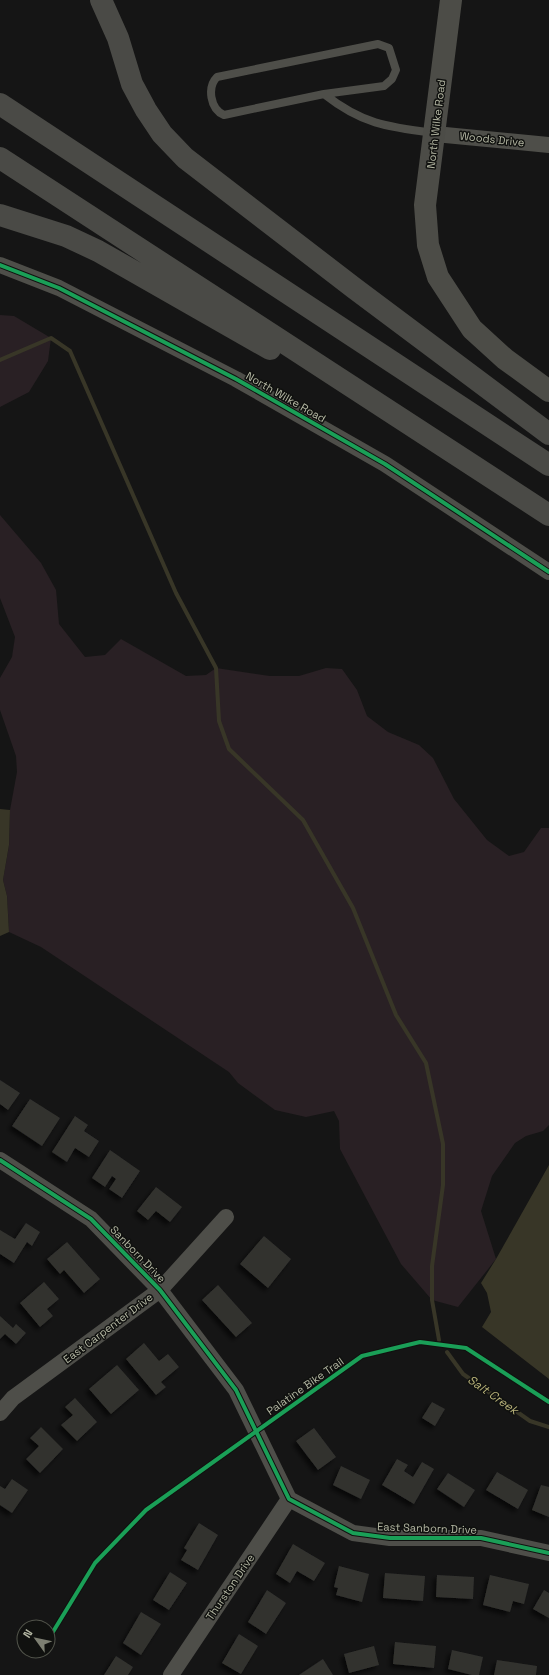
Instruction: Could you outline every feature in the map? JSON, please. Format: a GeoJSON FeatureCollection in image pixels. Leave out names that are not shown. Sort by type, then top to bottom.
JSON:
{"type":"FeatureCollection","features":[{"type":"Feature","properties":{"kind":"highway"},"geometry":{"type":"LineString","coordinates":[[101,0],[118,38],[132,84],[146,110],[162,134],[185,158],[354,288],[549,434]]}},
{"type":"Feature","properties":{"kind":"highway"},"geometry":{"type":"LineString","coordinates":[[114,0],[118,38]]}},
{"type":"Feature","properties":{"kind":"highway"},"geometry":{"type":"LineString","coordinates":[[0,104],[549,465]]}},
{"type":"Feature","properties":{"kind":"highway"},"geometry":{"type":"LineString","coordinates":[[0,158],[549,515]]}},
{"type":"Feature","properties":{"kind":"highway"},"geometry":{"type":"LineString","coordinates":[[0,215],[66,236],[98,251],[483,472]]}},
{"type":"Feature","properties":{"kind":"street","name":"North Wilke Road"},"geometry":{"type":"LineString","coordinates":[[451,0],[425,205],[428,245],[438,277],[472,329],[505,359],[549,391]]}},
{"type":"Feature","properties":{"kind":"street","name":"Woods Drive"},"geometry":{"type":"LineString","coordinates":[[435,134],[549,145]]}},
{"type":"Feature","properties":{"kind":"street","name":"North Wilke Road"},"geometry":{"type":"LineString","coordinates":[[0,265],[59,288],[242,382],[385,464],[549,572]]}},
{"type":"Feature","properties":{"kind":"street","name":"Sanborn Drive"},"geometry":{"type":"LineString","coordinates":[[0,1160],[91,1219],[160,1290],[236,1390],[290,1499]]}},
{"type":"Feature","properties":{"kind":"street","name":"East Carpenter Drive"},"geometry":{"type":"LineString","coordinates":[[0,1414],[13,1398],[160,1290],[226,1217]]}},
{"type":"Feature","properties":{"kind":"street","name":"East Sanborn Drive"},"geometry":{"type":"LineString","coordinates":[[290,1499],[353,1533],[390,1538],[481,1538],[549,1553]]}},
{"type":"Feature","properties":{"kind":"street","name":"Thurston Drive"},"geometry":{"type":"LineString","coordinates":[[171,1675],[290,1499]]}},
{"type":"Feature","properties":{"kind":"lane"},"geometry":{"type":"LineString","coordinates":[[324,94],[384,86],[392,79],[396,70],[389,48],[378,44],[217,77],[212,82],[211,88],[215,107],[218,112],[224,115],[324,94],[357,116],[379,124],[435,134]]}},
{"type":"Feature","properties":{"kind":"shaded area"},"geometry":{"type":"Polygon","coordinates":[[[0,315],[14,316],[51,338],[48,361],[29,392],[0,407],[0,315]]]}},
{"type":"Feature","properties":{"kind":"shaded area"},"geometry":{"type":"Polygon","coordinates":[[[0,515],[41,563],[56,590],[59,624],[85,657],[105,655],[121,639],[186,676],[206,675],[216,668],[270,676],[299,676],[326,668],[342,669],[357,690],[367,716],[388,732],[419,745],[433,758],[454,799],[487,840],[509,856],[524,852],[541,828],[549,828],[549,1125],[543,1131],[526,1136],[515,1143],[492,1176],[481,1211],[496,1259],[458,1307],[432,1300],[401,1264],[340,1149],[339,1121],[334,1111],[306,1117],[275,1110],[238,1083],[229,1072],[41,947],[9,932],[7,896],[3,880],[9,845],[10,810],[17,772],[16,756],[0,710],[0,678],[12,657],[15,637],[0,598],[0,515]]]}},
{"type":"Feature","properties":{"kind":"shaded area"},"geometry":{"type":"Polygon","coordinates":[[[0,809],[10,810],[9,845],[3,880],[7,896],[9,932],[0,936],[0,809]]]}},
{"type":"Feature","properties":{"kind":"shaded area"},"geometry":{"type":"Polygon","coordinates":[[[549,1165],[549,1379],[482,1327],[491,1312],[487,1293],[481,1283],[549,1165]]]}},
{"type":"Feature","properties":{"kind":"building"},"geometry":{"type":"Polygon","coordinates":[[[0,1080],[20,1093],[8,1110],[0,1104],[0,1080]]]}},
{"type":"Feature","properties":{"kind":"building"},"geometry":{"type":"Polygon","coordinates":[[[30,1099],[60,1118],[42,1146],[12,1126],[30,1099]]]}},
{"type":"Feature","properties":{"kind":"building"},"geometry":{"type":"Polygon","coordinates":[[[75,1116],[88,1125],[84,1131],[99,1141],[89,1157],[75,1148],[67,1162],[52,1152],[75,1116]]]}},
{"type":"Feature","properties":{"kind":"building"},"geometry":{"type":"Polygon","coordinates":[[[110,1150],[140,1171],[122,1198],[109,1189],[116,1179],[112,1176],[105,1187],[92,1178],[110,1150]]]}},
{"type":"Feature","properties":{"kind":"building"},"geometry":{"type":"Polygon","coordinates":[[[156,1187],[182,1207],[170,1222],[156,1211],[148,1220],[137,1211],[156,1187]]]}},
{"type":"Feature","properties":{"kind":"building"},"geometry":{"type":"Polygon","coordinates":[[[26,1223],[40,1232],[32,1246],[27,1242],[14,1263],[0,1254],[0,1230],[15,1239],[26,1223]]]}},
{"type":"Feature","properties":{"kind":"building"},"geometry":{"type":"Polygon","coordinates":[[[264,1236],[291,1259],[268,1288],[240,1264],[264,1236]]]}},
{"type":"Feature","properties":{"kind":"building"},"geometry":{"type":"Polygon","coordinates":[[[67,1242],[100,1279],[84,1293],[64,1270],[60,1274],[47,1259],[67,1242]]]}},
{"type":"Feature","properties":{"kind":"building"},"geometry":{"type":"Polygon","coordinates":[[[44,1282],[59,1299],[47,1309],[53,1316],[40,1327],[20,1303],[44,1282]]]}},
{"type":"Feature","properties":{"kind":"building"},"geometry":{"type":"Polygon","coordinates":[[[218,1285],[252,1323],[236,1337],[202,1300],[218,1285]]]}},
{"type":"Feature","properties":{"kind":"building"},"geometry":{"type":"Polygon","coordinates":[[[0,1316],[13,1328],[16,1324],[26,1333],[16,1344],[5,1334],[0,1339],[0,1316]]]}},
{"type":"Feature","properties":{"kind":"building"},"geometry":{"type":"Polygon","coordinates":[[[144,1343],[159,1361],[168,1354],[179,1367],[161,1382],[166,1387],[156,1395],[126,1359],[144,1343]]]}},
{"type":"Feature","properties":{"kind":"building"},"geometry":{"type":"Polygon","coordinates":[[[117,1365],[139,1390],[111,1414],[89,1389],[117,1365]]]}},
{"type":"Feature","properties":{"kind":"building"},"geometry":{"type":"Polygon","coordinates":[[[75,1398],[97,1422],[77,1441],[61,1425],[73,1415],[65,1407],[75,1398]]]}},
{"type":"Feature","properties":{"kind":"building"},"geometry":{"type":"Polygon","coordinates":[[[432,1402],[445,1409],[435,1426],[422,1418],[432,1402]]]}},
{"type":"Feature","properties":{"kind":"building"},"geometry":{"type":"Polygon","coordinates":[[[41,1427],[63,1449],[40,1473],[26,1459],[39,1446],[30,1438],[41,1427]]]}},
{"type":"Feature","properties":{"kind":"building"},"geometry":{"type":"Polygon","coordinates":[[[314,1428],[336,1457],[318,1470],[296,1441],[314,1428]]]}},
{"type":"Feature","properties":{"kind":"building"},"geometry":{"type":"Polygon","coordinates":[[[397,1459],[408,1465],[404,1471],[413,1477],[422,1462],[434,1469],[414,1504],[382,1485],[397,1459]]]}},
{"type":"Feature","properties":{"kind":"building"},"geometry":{"type":"Polygon","coordinates":[[[341,1466],[370,1480],[361,1499],[333,1485],[341,1466]]]}},
{"type":"Feature","properties":{"kind":"building"},"geometry":{"type":"Polygon","coordinates":[[[497,1472],[528,1490],[518,1509],[486,1490],[497,1472]]]}},
{"type":"Feature","properties":{"kind":"building"},"geometry":{"type":"Polygon","coordinates":[[[448,1473],[475,1490],[464,1507],[437,1489],[448,1473]]]}},
{"type":"Feature","properties":{"kind":"building"},"geometry":{"type":"Polygon","coordinates":[[[12,1479],[28,1490],[12,1513],[0,1505],[0,1486],[5,1489],[12,1479]]]}},
{"type":"Feature","properties":{"kind":"building"},"geometry":{"type":"Polygon","coordinates":[[[541,1485],[549,1487],[549,1517],[532,1510],[541,1485]]]}},
{"type":"Feature","properties":{"kind":"building"},"geometry":{"type":"Polygon","coordinates":[[[199,1523],[218,1535],[198,1570],[181,1560],[187,1550],[184,1548],[199,1523]]]}},
{"type":"Feature","properties":{"kind":"building"},"geometry":{"type":"Polygon","coordinates":[[[293,1544],[325,1563],[314,1581],[297,1571],[290,1583],[276,1574],[293,1544]]]}},
{"type":"Feature","properties":{"kind":"building"},"geometry":{"type":"Polygon","coordinates":[[[339,1566],[369,1574],[362,1602],[336,1595],[338,1588],[334,1587],[339,1566]]]}},
{"type":"Feature","properties":{"kind":"building"},"geometry":{"type":"Polygon","coordinates":[[[170,1572],[187,1583],[169,1610],[153,1600],[170,1572]]]}},
{"type":"Feature","properties":{"kind":"building"},"geometry":{"type":"Polygon","coordinates":[[[385,1573],[425,1576],[423,1601],[383,1598],[385,1573]]]}},
{"type":"Feature","properties":{"kind":"building"},"geometry":{"type":"Polygon","coordinates":[[[437,1575],[474,1577],[473,1599],[436,1597],[437,1575]]]}},
{"type":"Feature","properties":{"kind":"building"},"geometry":{"type":"Polygon","coordinates":[[[490,1575],[529,1584],[524,1604],[513,1601],[510,1612],[483,1605],[490,1575]]]}},
{"type":"Feature","properties":{"kind":"building"},"geometry":{"type":"Polygon","coordinates":[[[267,1590],[286,1603],[266,1634],[248,1622],[267,1590]]]}},
{"type":"Feature","properties":{"kind":"building"},"geometry":{"type":"Polygon","coordinates":[[[544,1590],[549,1593],[549,1618],[533,1609],[544,1590]]]}},
{"type":"Feature","properties":{"kind":"building"},"geometry":{"type":"Polygon","coordinates":[[[141,1612],[161,1624],[141,1655],[123,1643],[141,1612]]]}},
{"type":"Feature","properties":{"kind":"building"},"geometry":{"type":"Polygon","coordinates":[[[239,1634],[258,1646],[241,1674],[222,1663],[239,1634]]]}},
{"type":"Feature","properties":{"kind":"building"},"geometry":{"type":"Polygon","coordinates":[[[395,1642],[436,1646],[434,1668],[393,1664],[395,1642]]]}},
{"type":"Feature","properties":{"kind":"building"},"geometry":{"type":"Polygon","coordinates":[[[374,1646],[379,1665],[349,1673],[344,1654],[374,1646]]]}},
{"type":"Feature","properties":{"kind":"building"},"geometry":{"type":"Polygon","coordinates":[[[452,1650],[483,1657],[479,1675],[472,1675],[448,1669],[452,1650]]]}},
{"type":"Feature","properties":{"kind":"building"},"geometry":{"type":"Polygon","coordinates":[[[116,1656],[133,1667],[128,1675],[104,1675],[116,1656]]]}},
{"type":"Feature","properties":{"kind":"building"},"geometry":{"type":"Polygon","coordinates":[[[323,1659],[333,1675],[299,1675],[323,1659]]]}},
{"type":"Feature","properties":{"kind":"building"},"geometry":{"type":"Polygon","coordinates":[[[497,1660],[537,1666],[536,1675],[494,1675],[497,1660]]]}},
{"type":"Feature","properties":{"kind":"waterway"},"geometry":{"type":"LineString","coordinates":[[0,360],[51,338],[70,351],[176,593],[216,668],[219,721],[229,749],[303,820],[353,908],[396,1015],[426,1063],[443,1144],[443,1185],[432,1266],[432,1300],[439,1340]]}},
{"type":"Feature","properties":{"kind":"waterway","name":"Salt Creek"},"geometry":{"type":"LineString","coordinates":[[447,1352],[463,1374],[530,1421],[549,1427]]}},
{"type":"Feature","properties":{"kind":"cycle path"},"geometry":{"type":"LineString","coordinates":[[0,265],[59,288],[236,379],[385,464],[549,572]]}},
{"type":"Feature","properties":{"kind":"cycle path"},"geometry":{"type":"LineString","coordinates":[[0,1160],[91,1219],[160,1290],[236,1390],[289,1499],[353,1533],[390,1538],[481,1538],[549,1553]]}},
{"type":"Feature","properties":{"kind":"cycle path","name":"Palatine Bike Trail"},"geometry":{"type":"LineString","coordinates":[[56,1627],[95,1563],[146,1510],[362,1356],[420,1342],[466,1348],[549,1402]]}}]}
